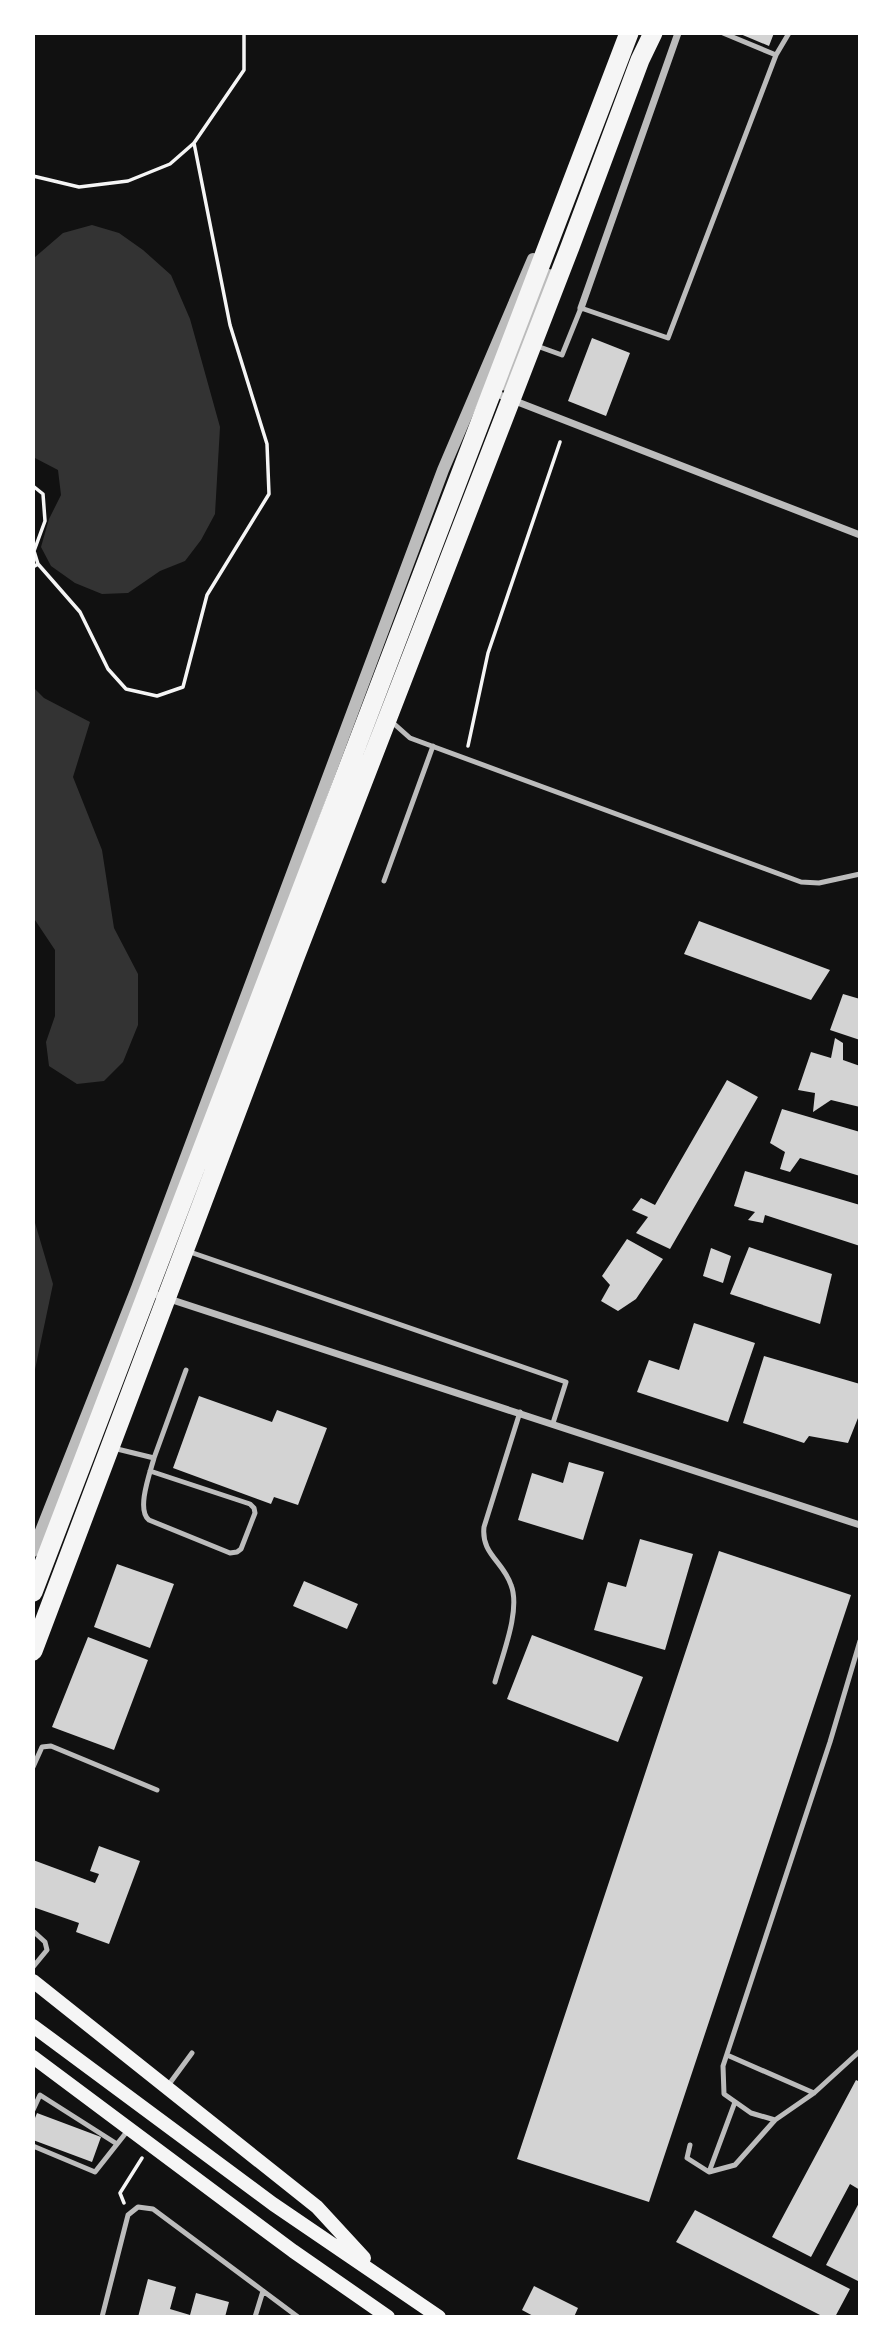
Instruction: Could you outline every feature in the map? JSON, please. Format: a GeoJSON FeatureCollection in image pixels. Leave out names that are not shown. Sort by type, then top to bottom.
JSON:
{"type":"FeatureCollection","features":[{"type":"Feature","properties":{"kind":"highway"},"geometry":{"type":"LineString","coordinates":[[33,1592],[628,33]]}},
{"type":"Feature","properties":{"kind":"highway"},"geometry":{"type":"LineString","coordinates":[[33,1650],[293,960],[640,60],[653,33]]}},
{"type":"Feature","properties":{"kind":"main road"},"geometry":{"type":"LineString","coordinates":[[33,1980],[317,2207],[380,2275]]}},
{"type":"Feature","properties":{"kind":"main road"},"geometry":{"type":"LineString","coordinates":[[33,2026],[273,2204],[439,2317]]}},
{"type":"Feature","properties":{"kind":"main road"},"geometry":{"type":"LineString","coordinates":[[33,2057],[293,2251],[388,2317]]}},
{"type":"Feature","properties":{"kind":"street"},"geometry":{"type":"LineString","coordinates":[[33,1552],[137,1288],[443,470],[628,33]]}},
{"type":"Feature","properties":{"kind":"street"},"geometry":{"type":"LineString","coordinates":[[33,1650],[110,1447],[162,1297],[384,715],[523,340],[643,33]]}},
{"type":"Feature","properties":{"kind":"street"},"geometry":{"type":"LineString","coordinates":[[581,308],[678,33]]}},
{"type":"Feature","properties":{"kind":"street"},"geometry":{"type":"LineString","coordinates":[[478,387],[860,535]]}},
{"type":"Feature","properties":{"kind":"street"},"geometry":{"type":"LineString","coordinates":[[137,1288],[860,1525]]}},
{"type":"Feature","properties":{"kind":"lane"},"geometry":{"type":"LineString","coordinates":[[723,33],[776,55]]}},
{"type":"Feature","properties":{"kind":"lane"},"geometry":{"type":"LineString","coordinates":[[502,332],[562,355],[581,308],[668,338],[776,55],[789,33]]}},
{"type":"Feature","properties":{"kind":"lane"},"geometry":{"type":"LineString","coordinates":[[384,715],[410,738],[801,882],[819,883],[860,874]]}},
{"type":"Feature","properties":{"kind":"lane"},"geometry":{"type":"LineString","coordinates":[[384,881],[433,746]]}},
{"type":"Feature","properties":{"kind":"lane"},"geometry":{"type":"LineString","coordinates":[[182,1250],[566,1382],[553,1423]]}},
{"type":"Feature","properties":{"kind":"lane"},"geometry":{"type":"LineString","coordinates":[[150,1471],[250,1504],[255,1513],[241,1549],[230,1553],[144,1516],[142,1509],[150,1471],[186,1370]]}},
{"type":"Feature","properties":{"kind":"lane"},"geometry":{"type":"LineString","coordinates":[[495,1682],[515,1598],[506,1574],[484,1545],[483,1536],[520,1412]]}},
{"type":"Feature","properties":{"kind":"lane"},"geometry":{"type":"LineString","coordinates":[[110,1447],[154,1458]]}},
{"type":"Feature","properties":{"kind":"lane"},"geometry":{"type":"LineString","coordinates":[[775,2120],[751,2113],[724,2094],[723,2066],[826,1755],[860,1641]]}},
{"type":"Feature","properties":{"kind":"lane"},"geometry":{"type":"LineString","coordinates":[[33,1767],[43,1747],[51,1746],[157,1790]]}},
{"type":"Feature","properties":{"kind":"lane"},"geometry":{"type":"LineString","coordinates":[[33,1931],[45,1942],[47,1950],[33,1967]]}},
{"type":"Feature","properties":{"kind":"lane"},"geometry":{"type":"LineString","coordinates":[[690,2145],[687,2158],[709,2172],[735,2165],[775,2120],[814,2093],[860,2051]]}},
{"type":"Feature","properties":{"kind":"lane"},"geometry":{"type":"LineString","coordinates":[[167,2087],[192,2053]]}},
{"type":"Feature","properties":{"kind":"lane"},"geometry":{"type":"LineString","coordinates":[[727,2055],[814,2093]]}},
{"type":"Feature","properties":{"kind":"lane"},"geometry":{"type":"LineString","coordinates":[[33,2090],[117,2144]]}},
{"type":"Feature","properties":{"kind":"lane"},"geometry":{"type":"LineString","coordinates":[[33,2110],[40,2095]]}},
{"type":"Feature","properties":{"kind":"lane"},"geometry":{"type":"LineString","coordinates":[[709,2172],[735,2102]]}},
{"type":"Feature","properties":{"kind":"lane"},"geometry":{"type":"LineString","coordinates":[[33,2146],[95,2172],[129,2129]]}},
{"type":"Feature","properties":{"kind":"lane"},"geometry":{"type":"LineString","coordinates":[[102,2317],[128,2215],[138,2207],[153,2209],[298,2317]]}},
{"type":"Feature","properties":{"kind":"lane"},"geometry":{"type":"LineString","coordinates":[[255,2317],[262,2291]]}},
{"type":"Feature","properties":{"kind":"path"},"geometry":{"type":"LineString","coordinates":[[33,176],[79,187],[128,181],[170,164],[194,143],[244,70],[244,33]]}},
{"type":"Feature","properties":{"kind":"path"},"geometry":{"type":"LineString","coordinates":[[33,486],[43,494],[45,521],[34,551],[36,566],[80,612],[108,670],[126,689],[157,696],[183,687],[207,595],[269,494],[267,444],[230,325],[194,143]]}},
{"type":"Feature","properties":{"kind":"path"},"geometry":{"type":"LineString","coordinates":[[466,758],[488,653],[560,442]]}},
{"type":"Feature","properties":{"kind":"path"},"geometry":{"type":"LineString","coordinates":[[128,2215],[120,2193],[145,2154]]}},
{"type":"Feature","properties":{"kind":"shaded area"},"geometry":{"type":"Polygon","coordinates":[[[92,225],[119,233],[171,275],[190,319],[220,427],[215,514],[201,540],[185,561],[160,571],[128,593],[102,594],[75,583],[51,566],[41,547],[49,519],[61,495],[58,470],[33,457],[34,258],[63,233],[92,225]]]}},
{"type":"Feature","properties":{"kind":"shaded area"},"geometry":{"type":"Polygon","coordinates":[[[33,687],[44,698],[90,722],[73,777],[102,850],[114,928],[138,974],[138,1025],[123,1062],[104,1081],[77,1084],[49,1066],[46,1042],[55,1016],[55,950],[33,917],[33,687]]]}},
{"type":"Feature","properties":{"kind":"shaded area"},"geometry":{"type":"Polygon","coordinates":[[[33,1216],[53,1284],[33,1379],[33,1216]]]}},
{"type":"Feature","properties":{"kind":"building"},"geometry":{"type":"Polygon","coordinates":[[[738,33],[774,33],[769,46],[738,33]]]}},
{"type":"Feature","properties":{"kind":"building"},"geometry":{"type":"Polygon","coordinates":[[[592,338],[630,353],[606,416],[568,401],[592,338]]]}},
{"type":"Feature","properties":{"kind":"building"},"geometry":{"type":"Polygon","coordinates":[[[699,921],[830,970],[811,1000],[684,954],[699,921]]]}},
{"type":"Feature","properties":{"kind":"building"},"geometry":{"type":"Polygon","coordinates":[[[843,994],[860,999],[860,1040],[830,1030],[843,994]]]}},
{"type":"Feature","properties":{"kind":"building"},"geometry":{"type":"Polygon","coordinates":[[[835,1038],[843,1043],[843,1060],[860,1066],[860,1107],[831,1100],[813,1112],[815,1093],[798,1090],[811,1052],[831,1058],[835,1038]]]}},
{"type":"Feature","properties":{"kind":"building"},"geometry":{"type":"Polygon","coordinates":[[[727,1080],[758,1097],[670,1249],[636,1233],[648,1217],[632,1210],[641,1198],[655,1205],[727,1080]]]}},
{"type":"Feature","properties":{"kind":"building"},"geometry":{"type":"Polygon","coordinates":[[[782,1109],[860,1132],[860,1176],[800,1158],[790,1172],[780,1169],[785,1152],[770,1143],[782,1109]]]}},
{"type":"Feature","properties":{"kind":"building"},"geometry":{"type":"Polygon","coordinates":[[[745,1171],[860,1205],[860,1246],[765,1215],[763,1223],[748,1220],[755,1212],[734,1206],[745,1171]]]}},
{"type":"Feature","properties":{"kind":"building"},"geometry":{"type":"Polygon","coordinates":[[[627,1239],[663,1259],[636,1299],[618,1311],[601,1301],[610,1285],[602,1276],[627,1239]]]}},
{"type":"Feature","properties":{"kind":"building"},"geometry":{"type":"Polygon","coordinates":[[[749,1247],[832,1274],[820,1324],[730,1294],[749,1247]]]}},
{"type":"Feature","properties":{"kind":"building"},"geometry":{"type":"Polygon","coordinates":[[[711,1248],[731,1256],[723,1283],[703,1276],[711,1248]]]}},
{"type":"Feature","properties":{"kind":"building"},"geometry":{"type":"Polygon","coordinates":[[[694,1323],[755,1343],[728,1422],[637,1392],[649,1360],[679,1370],[694,1323]]]}},
{"type":"Feature","properties":{"kind":"building"},"geometry":{"type":"Polygon","coordinates":[[[764,1356],[860,1384],[860,1413],[848,1443],[809,1436],[804,1443],[743,1423],[764,1356]]]}},
{"type":"Feature","properties":{"kind":"building"},"geometry":{"type":"Polygon","coordinates":[[[199,1396],[272,1422],[277,1410],[327,1428],[298,1505],[274,1497],[271,1504],[173,1468],[199,1396]]]}},
{"type":"Feature","properties":{"kind":"building"},"geometry":{"type":"Polygon","coordinates":[[[569,1462],[604,1472],[583,1540],[518,1520],[532,1473],[563,1483],[569,1462]]]}},
{"type":"Feature","properties":{"kind":"building"},"geometry":{"type":"Polygon","coordinates":[[[640,1539],[693,1554],[665,1650],[594,1630],[608,1582],[626,1587],[640,1539]]]}},
{"type":"Feature","properties":{"kind":"building"},"geometry":{"type":"Polygon","coordinates":[[[719,1551],[851,1595],[649,2202],[517,2159],[719,1551]]]}},
{"type":"Feature","properties":{"kind":"building"},"geometry":{"type":"Polygon","coordinates":[[[117,1564],[174,1584],[150,1648],[94,1627],[117,1564]]]}},
{"type":"Feature","properties":{"kind":"building"},"geometry":{"type":"Polygon","coordinates":[[[304,1581],[358,1604],[347,1629],[293,1606],[304,1581]]]}},
{"type":"Feature","properties":{"kind":"building"},"geometry":{"type":"Polygon","coordinates":[[[532,1635],[643,1677],[618,1742],[507,1699],[532,1635]]]}},
{"type":"Feature","properties":{"kind":"building"},"geometry":{"type":"Polygon","coordinates":[[[88,1637],[148,1660],[114,1750],[52,1727],[88,1637]]]}},
{"type":"Feature","properties":{"kind":"building"},"geometry":{"type":"Polygon","coordinates":[[[99,1846],[140,1861],[109,1944],[76,1932],[79,1923],[33,1907],[33,1860],[95,1883],[99,1874],[90,1871],[99,1846]]]}},
{"type":"Feature","properties":{"kind":"building"},"geometry":{"type":"Polygon","coordinates":[[[856,2080],[860,2082],[860,2190],[850,2184],[811,2257],[772,2237],[856,2080]]]}},
{"type":"Feature","properties":{"kind":"building"},"geometry":{"type":"Polygon","coordinates":[[[37,2113],[101,2137],[92,2162],[33,2140],[33,2123],[37,2113]]]}},
{"type":"Feature","properties":{"kind":"building"},"geometry":{"type":"Polygon","coordinates":[[[860,2201],[860,2282],[826,2265],[860,2201]]]}},
{"type":"Feature","properties":{"kind":"building"},"geometry":{"type":"Polygon","coordinates":[[[695,2210],[850,2289],[835,2317],[824,2317],[676,2242],[695,2210]]]}},
{"type":"Feature","properties":{"kind":"building"},"geometry":{"type":"Polygon","coordinates":[[[148,2279],[176,2287],[170,2309],[190,2315],[196,2293],[229,2302],[225,2317],[138,2317],[148,2279]]]}},
{"type":"Feature","properties":{"kind":"building"},"geometry":{"type":"Polygon","coordinates":[[[534,2286],[578,2308],[574,2317],[535,2317],[522,2310],[534,2286]]]}}]}
